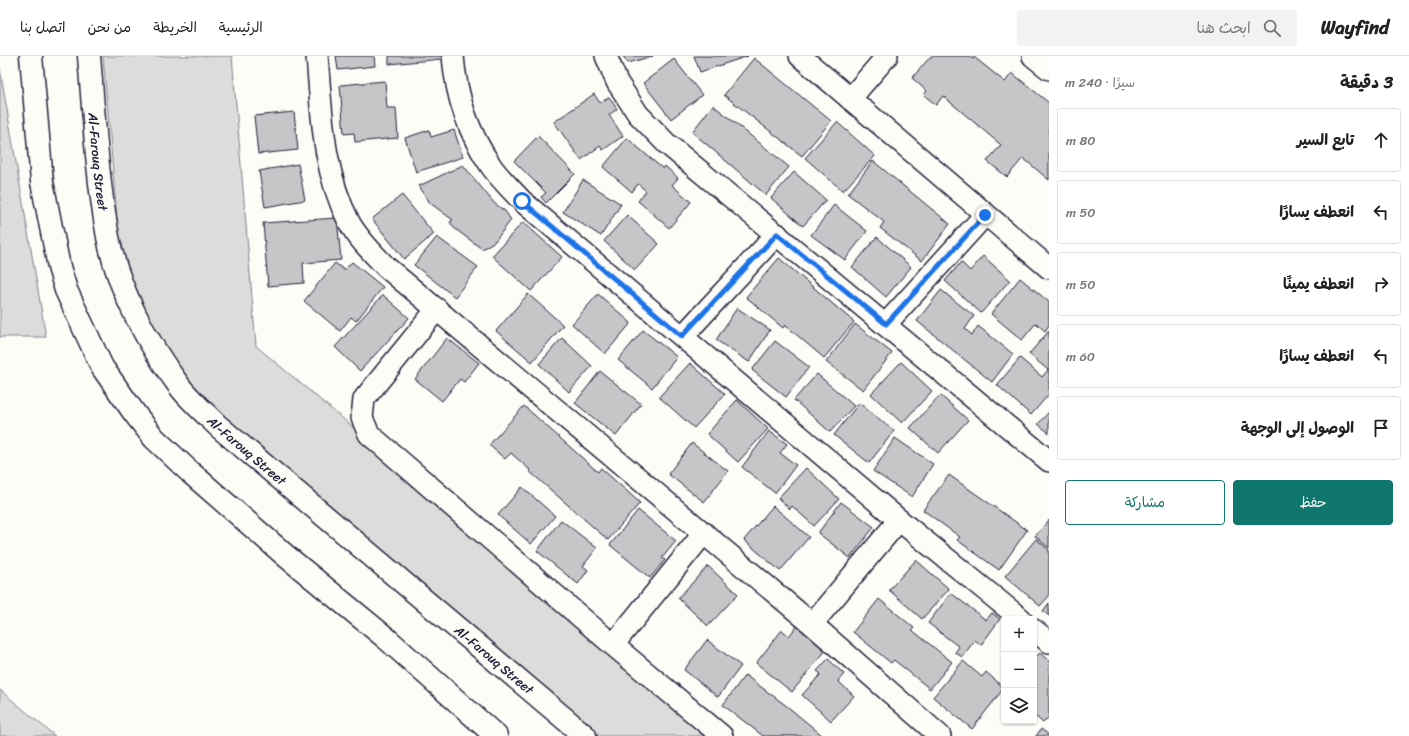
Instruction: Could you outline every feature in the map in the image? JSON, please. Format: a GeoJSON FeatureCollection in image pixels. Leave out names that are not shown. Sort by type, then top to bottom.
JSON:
{"type":"FeatureCollection","features":[{"type":"Feature","properties":{"kind":"main road"},"geometry":{"type":"LineString","coordinates":[[30,56],[42,182],[59,267],[66,290],[102,366],[135,414],[154,438],[191,473],[286,556],[386,638],[496,736]]}},
{"type":"Feature","properties":{"kind":"main road","name":"Al-Farouq Street"},"geometry":{"type":"LineString","coordinates":[[89,56],[102,195],[112,252],[118,273],[140,321],[181,388],[218,426],[585,736]]}},
{"type":"Feature","properties":{"kind":"street"},"geometry":{"type":"LineString","coordinates":[[317,56],[324,139],[329,168],[350,223],[366,246],[386,267],[812,624],[940,736]]}},
{"type":"Feature","properties":{"kind":"street"},"geometry":{"type":"LineString","coordinates":[[453,56],[461,102],[475,140],[492,167],[522,201],[899,520],[1016,616]]}},
{"type":"Feature","properties":{"kind":"street"},"geometry":{"type":"LineString","coordinates":[[606,56],[617,82],[638,114],[666,143],[886,324],[1049,461]]}},
{"type":"Feature","properties":{"kind":"street"},"geometry":{"type":"LineString","coordinates":[[800,56],[1049,268]]}},
{"type":"Feature","properties":{"kind":"street"},"geometry":{"type":"LineString","coordinates":[[850,99],[887,56]]}},
{"type":"Feature","properties":{"kind":"street"},"geometry":{"type":"LineString","coordinates":[[1033,56],[1049,69]]}},
{"type":"Feature","properties":{"kind":"street"},"geometry":{"type":"LineString","coordinates":[[886,324],[985,215]]}},
{"type":"Feature","properties":{"kind":"street"},"geometry":{"type":"LineString","coordinates":[[682,336],[777,234]]}},
{"type":"Feature","properties":{"kind":"street"},"geometry":{"type":"LineString","coordinates":[[437,309],[364,399],[362,418],[369,434],[613,645],[722,736]]}},
{"type":"Feature","properties":{"kind":"street"},"geometry":{"type":"LineString","coordinates":[[812,624],[899,520]]}},
{"type":"Feature","properties":{"kind":"street"},"geometry":{"type":"LineString","coordinates":[[613,645],[704,533]]}},
{"type":"Feature","properties":{"kind":"street"},"geometry":{"type":"LineString","coordinates":[[1037,632],[1049,642]]}},
{"type":"Feature","properties":{"kind":"shaded area"},"geometry":{"type":"Polygon","coordinates":[[[103,56],[232,56],[256,346],[722,736],[588,736],[181,388],[129,279],[118,230],[103,56]]]}},
{"type":"Feature","properties":{"kind":"shaded area"},"geometry":{"type":"Polygon","coordinates":[[[0,69],[46,337],[0,337],[0,69]]]}},
{"type":"Feature","properties":{"kind":"shaded area"},"geometry":{"type":"Polygon","coordinates":[[[0,690],[55,736],[0,736],[0,690]]]}},
{"type":"Feature","properties":{"kind":"building"},"geometry":{"type":"Polygon","coordinates":[[[336,56],[374,56],[375,66],[338,70],[336,56]]]}},
{"type":"Feature","properties":{"kind":"building"},"geometry":{"type":"Polygon","coordinates":[[[389,56],[442,56],[442,59],[389,64],[389,56]]]}},
{"type":"Feature","properties":{"kind":"building"},"geometry":{"type":"Polygon","coordinates":[[[623,56],[653,56],[628,63],[623,56]]]}},
{"type":"Feature","properties":{"kind":"building"},"geometry":{"type":"Polygon","coordinates":[[[694,56],[748,56],[700,72],[694,56]]]}},
{"type":"Feature","properties":{"kind":"building"},"geometry":{"type":"Polygon","coordinates":[[[931,56],[969,56],[973,59],[974,57],[1005,82],[1012,73],[1049,103],[1049,180],[1023,158],[1007,177],[987,161],[1001,145],[943,96],[936,105],[924,95],[927,91],[912,78],[931,56]]]}},
{"type":"Feature","properties":{"kind":"building"},"geometry":{"type":"Polygon","coordinates":[[[754,58],[831,121],[802,156],[724,95],[754,58]]]}},
{"type":"Feature","properties":{"kind":"building"},"geometry":{"type":"Polygon","coordinates":[[[674,59],[702,95],[671,119],[643,83],[674,59]]]}},
{"type":"Feature","properties":{"kind":"building"},"geometry":{"type":"Polygon","coordinates":[[[385,81],[387,108],[396,108],[398,138],[355,142],[354,133],[344,134],[340,85],[385,81]]]}},
{"type":"Feature","properties":{"kind":"building"},"geometry":{"type":"Polygon","coordinates":[[[594,94],[600,103],[609,97],[617,109],[609,115],[623,136],[603,150],[600,146],[581,160],[554,122],[594,94]]]}},
{"type":"Feature","properties":{"kind":"building"},"geometry":{"type":"Polygon","coordinates":[[[713,105],[789,167],[766,195],[692,132],[713,105]]]}},
{"type":"Feature","properties":{"kind":"building"},"geometry":{"type":"Polygon","coordinates":[[[294,112],[298,150],[258,154],[254,116],[294,112]]]}},
{"type":"Feature","properties":{"kind":"building"},"geometry":{"type":"Polygon","coordinates":[[[837,122],[875,156],[843,191],[805,158],[837,122]]]}},
{"type":"Feature","properties":{"kind":"building"},"geometry":{"type":"Polygon","coordinates":[[[429,130],[431,137],[454,130],[463,157],[416,172],[405,138],[429,130]]]}},
{"type":"Feature","properties":{"kind":"building"},"geometry":{"type":"Polygon","coordinates":[[[538,136],[575,174],[546,203],[541,197],[546,193],[514,161],[538,136]]]}},
{"type":"Feature","properties":{"kind":"building"},"geometry":{"type":"Polygon","coordinates":[[[627,138],[663,169],[665,166],[678,178],[672,185],[691,202],[669,228],[638,201],[646,191],[638,184],[632,192],[603,167],[627,138]]]}},
{"type":"Feature","properties":{"kind":"building"},"geometry":{"type":"Polygon","coordinates":[[[873,161],[950,224],[922,261],[880,228],[884,222],[848,194],[873,161]]]}},
{"type":"Feature","properties":{"kind":"building"},"geometry":{"type":"Polygon","coordinates":[[[298,164],[305,200],[265,207],[259,171],[298,164]]]}},
{"type":"Feature","properties":{"kind":"building"},"geometry":{"type":"Polygon","coordinates":[[[463,165],[494,203],[505,211],[511,220],[495,241],[482,249],[454,228],[450,222],[453,220],[430,203],[419,186],[463,165]]]}},
{"type":"Feature","properties":{"kind":"building"},"geometry":{"type":"Polygon","coordinates":[[[794,172],[826,200],[803,226],[771,198],[794,172]]]}},
{"type":"Feature","properties":{"kind":"building"},"geometry":{"type":"Polygon","coordinates":[[[583,180],[621,204],[601,236],[563,212],[583,180]]]}},
{"type":"Feature","properties":{"kind":"building"},"geometry":{"type":"Polygon","coordinates":[[[402,195],[434,234],[404,259],[372,219],[402,195]]]}},
{"type":"Feature","properties":{"kind":"building"},"geometry":{"type":"Polygon","coordinates":[[[834,205],[867,231],[845,260],[811,235],[834,205]]]}},
{"type":"Feature","properties":{"kind":"building"},"geometry":{"type":"Polygon","coordinates":[[[627,215],[659,244],[635,270],[604,241],[627,215]]]}},
{"type":"Feature","properties":{"kind":"building"},"geometry":{"type":"Polygon","coordinates":[[[337,218],[341,260],[303,263],[304,283],[268,286],[263,223],[337,218]]]}},
{"type":"Feature","properties":{"kind":"building"},"geometry":{"type":"Polygon","coordinates":[[[523,222],[562,257],[531,291],[492,256],[523,222]]]}},
{"type":"Feature","properties":{"kind":"building"},"geometry":{"type":"Polygon","coordinates":[[[437,237],[478,267],[455,297],[414,265],[437,237]]]}},
{"type":"Feature","properties":{"kind":"building"},"geometry":{"type":"Polygon","coordinates":[[[877,237],[911,267],[886,297],[852,267],[877,237]]]}},
{"type":"Feature","properties":{"kind":"building"},"geometry":{"type":"Polygon","coordinates":[[[983,256],[1010,280],[981,313],[945,281],[961,262],[970,271],[983,256]]]}},
{"type":"Feature","properties":{"kind":"building"},"geometry":{"type":"Polygon","coordinates":[[[779,258],[854,322],[824,358],[785,325],[783,328],[746,297],[779,258]]]}},
{"type":"Feature","properties":{"kind":"building"},"geometry":{"type":"Polygon","coordinates":[[[352,262],[383,287],[356,321],[351,317],[340,331],[304,301],[335,263],[344,270],[352,262]]]}},
{"type":"Feature","properties":{"kind":"building"},"geometry":{"type":"Polygon","coordinates":[[[1020,278],[1049,302],[1049,325],[1045,331],[1036,323],[1022,340],[991,314],[1020,278]]]}},
{"type":"Feature","properties":{"kind":"building"},"geometry":{"type":"Polygon","coordinates":[[[941,290],[974,316],[965,329],[972,335],[978,326],[1013,354],[992,382],[917,321],[941,290]]]}},
{"type":"Feature","properties":{"kind":"building"},"geometry":{"type":"Polygon","coordinates":[[[528,294],[563,325],[532,362],[496,331],[528,294]]]}},
{"type":"Feature","properties":{"kind":"building"},"geometry":{"type":"Polygon","coordinates":[[[598,294],[631,323],[605,354],[572,324],[598,294]]]}},
{"type":"Feature","properties":{"kind":"building"},"geometry":{"type":"Polygon","coordinates":[[[383,295],[409,318],[360,371],[335,347],[383,295]]]}},
{"type":"Feature","properties":{"kind":"building"},"geometry":{"type":"Polygon","coordinates":[[[737,308],[770,330],[749,362],[716,340],[737,308]]]}},
{"type":"Feature","properties":{"kind":"building"},"geometry":{"type":"Polygon","coordinates":[[[855,324],[892,353],[863,390],[826,362],[855,324]]]}},
{"type":"Feature","properties":{"kind":"building"},"geometry":{"type":"Polygon","coordinates":[[[643,330],[677,357],[652,388],[618,360],[643,330]]]}},
{"type":"Feature","properties":{"kind":"building"},"geometry":{"type":"Polygon","coordinates":[[[1049,331],[1049,394],[1031,415],[997,385],[1020,358],[1042,377],[1048,370],[1029,354],[1049,331]]]}},
{"type":"Feature","properties":{"kind":"building"},"geometry":{"type":"Polygon","coordinates":[[[447,338],[479,363],[464,382],[460,379],[442,401],[415,379],[447,338]]]}},
{"type":"Feature","properties":{"kind":"building"},"geometry":{"type":"Polygon","coordinates":[[[562,338],[592,366],[569,392],[539,364],[562,338]]]}},
{"type":"Feature","properties":{"kind":"building"},"geometry":{"type":"Polygon","coordinates":[[[775,341],[809,367],[786,397],[752,370],[775,341]]]}},
{"type":"Feature","properties":{"kind":"building"},"geometry":{"type":"Polygon","coordinates":[[[901,362],[932,391],[902,423],[871,394],[901,362]]]}},
{"type":"Feature","properties":{"kind":"building"},"geometry":{"type":"Polygon","coordinates":[[[690,363],[725,394],[694,428],[659,397],[690,363]]]}},
{"type":"Feature","properties":{"kind":"building"},"geometry":{"type":"Polygon","coordinates":[[[600,371],[641,404],[616,436],[575,403],[600,371]]]}},
{"type":"Feature","properties":{"kind":"building"},"geometry":{"type":"Polygon","coordinates":[[[817,374],[854,406],[830,432],[794,400],[817,374]]]}},
{"type":"Feature","properties":{"kind":"building"},"geometry":{"type":"Polygon","coordinates":[[[940,395],[968,420],[938,453],[910,428],[940,395]]]}},
{"type":"Feature","properties":{"kind":"building"},"geometry":{"type":"Polygon","coordinates":[[[737,400],[768,429],[738,462],[707,434],[737,400]]]}},
{"type":"Feature","properties":{"kind":"building"},"geometry":{"type":"Polygon","coordinates":[[[859,403],[894,431],[869,463],[834,435],[859,403]]]}},
{"type":"Feature","properties":{"kind":"building"},"geometry":{"type":"Polygon","coordinates":[[[524,406],[598,472],[601,468],[640,503],[608,540],[529,471],[530,470],[511,453],[505,459],[489,445],[524,406]]]}},
{"type":"Feature","properties":{"kind":"building"},"geometry":{"type":"Polygon","coordinates":[[[1049,412],[1049,433],[1038,424],[1049,412]]]}},
{"type":"Feature","properties":{"kind":"building"},"geometry":{"type":"Polygon","coordinates":[[[769,431],[787,444],[780,453],[796,465],[775,493],[742,467],[769,431]]]}},
{"type":"Feature","properties":{"kind":"building"},"geometry":{"type":"Polygon","coordinates":[[[895,438],[933,464],[912,497],[873,471],[895,438]]]}},
{"type":"Feature","properties":{"kind":"building"},"geometry":{"type":"Polygon","coordinates":[[[692,443],[728,471],[704,502],[668,474],[692,443]]]}},
{"type":"Feature","properties":{"kind":"building"},"geometry":{"type":"Polygon","coordinates":[[[806,468],[839,499],[814,526],[792,506],[790,509],[778,498],[806,468]]]}},
{"type":"Feature","properties":{"kind":"building"},"geometry":{"type":"Polygon","coordinates":[[[949,475],[1027,530],[999,570],[957,540],[960,537],[923,510],[949,475]]]}},
{"type":"Feature","properties":{"kind":"building"},"geometry":{"type":"Polygon","coordinates":[[[522,487],[555,516],[531,544],[498,515],[522,487]]]}},
{"type":"Feature","properties":{"kind":"building"},"geometry":{"type":"Polygon","coordinates":[[[841,502],[874,527],[850,558],[818,533],[841,502]]]}},
{"type":"Feature","properties":{"kind":"building"},"geometry":{"type":"Polygon","coordinates":[[[773,506],[809,537],[780,571],[744,540],[773,506]]]}},
{"type":"Feature","properties":{"kind":"building"},"geometry":{"type":"Polygon","coordinates":[[[638,510],[676,541],[662,558],[665,560],[650,578],[610,545],[638,510]]]}},
{"type":"Feature","properties":{"kind":"building"},"geometry":{"type":"Polygon","coordinates":[[[561,520],[597,548],[583,566],[588,570],[578,584],[537,551],[561,520]]]}},
{"type":"Feature","properties":{"kind":"building"},"geometry":{"type":"Polygon","coordinates":[[[1049,520],[1049,548],[1035,536],[1049,520]]]}},
{"type":"Feature","properties":{"kind":"building"},"geometry":{"type":"Polygon","coordinates":[[[1036,539],[1049,550],[1049,596],[1040,606],[1005,576],[1036,539]]]}},
{"type":"Feature","properties":{"kind":"building"},"geometry":{"type":"Polygon","coordinates":[[[916,560],[949,589],[922,619],[889,590],[916,560]]]}},
{"type":"Feature","properties":{"kind":"building"},"geometry":{"type":"Polygon","coordinates":[[[708,566],[738,594],[708,626],[678,598],[708,566]]]}},
{"type":"Feature","properties":{"kind":"building"},"geometry":{"type":"Polygon","coordinates":[[[951,593],[986,620],[992,613],[1000,619],[981,645],[975,640],[962,657],[955,652],[959,647],[928,623],[951,593]]]}},
{"type":"Feature","properties":{"kind":"building"},"geometry":{"type":"Polygon","coordinates":[[[879,599],[914,628],[912,630],[952,662],[930,689],[894,660],[891,663],[853,632],[879,599]]]}},
{"type":"Feature","properties":{"kind":"building"},"geometry":{"type":"Polygon","coordinates":[[[1049,603],[1049,616],[1043,611],[1049,603]]]}},
{"type":"Feature","properties":{"kind":"building"},"geometry":{"type":"Polygon","coordinates":[[[797,626],[826,650],[792,692],[756,663],[782,630],[789,636],[797,626]]]}},
{"type":"Feature","properties":{"kind":"building"},"geometry":{"type":"Polygon","coordinates":[[[707,640],[741,666],[718,697],[684,670],[707,640]]]}},
{"type":"Feature","properties":{"kind":"building"},"geometry":{"type":"Polygon","coordinates":[[[1040,653],[1049,661],[1049,717],[1043,723],[1037,718],[1037,656],[1040,653]]]}},
{"type":"Feature","properties":{"kind":"building"},"geometry":{"type":"Polygon","coordinates":[[[828,659],[844,674],[838,681],[854,696],[831,721],[802,695],[821,674],[817,671],[828,659]]]}},
{"type":"Feature","properties":{"kind":"building"},"geometry":{"type":"Polygon","coordinates":[[[963,661],[982,677],[986,672],[1001,685],[1001,692],[972,729],[933,697],[963,661]]]}},
{"type":"Feature","properties":{"kind":"building"},"geometry":{"type":"Polygon","coordinates":[[[745,675],[788,707],[823,736],[763,736],[723,705],[745,675]]]}},
{"type":"Feature","properties":{"kind":"building"},"geometry":{"type":"Polygon","coordinates":[[[1041,729],[1049,735],[1049,736],[1036,736],[1041,729]]]}},
{"type":"Feature","properties":{"kind":"route"},"geometry":{"type":"LineString","coordinates":[[522,201],[682,336],[777,234],[886,324],[985,215]]}}]}
